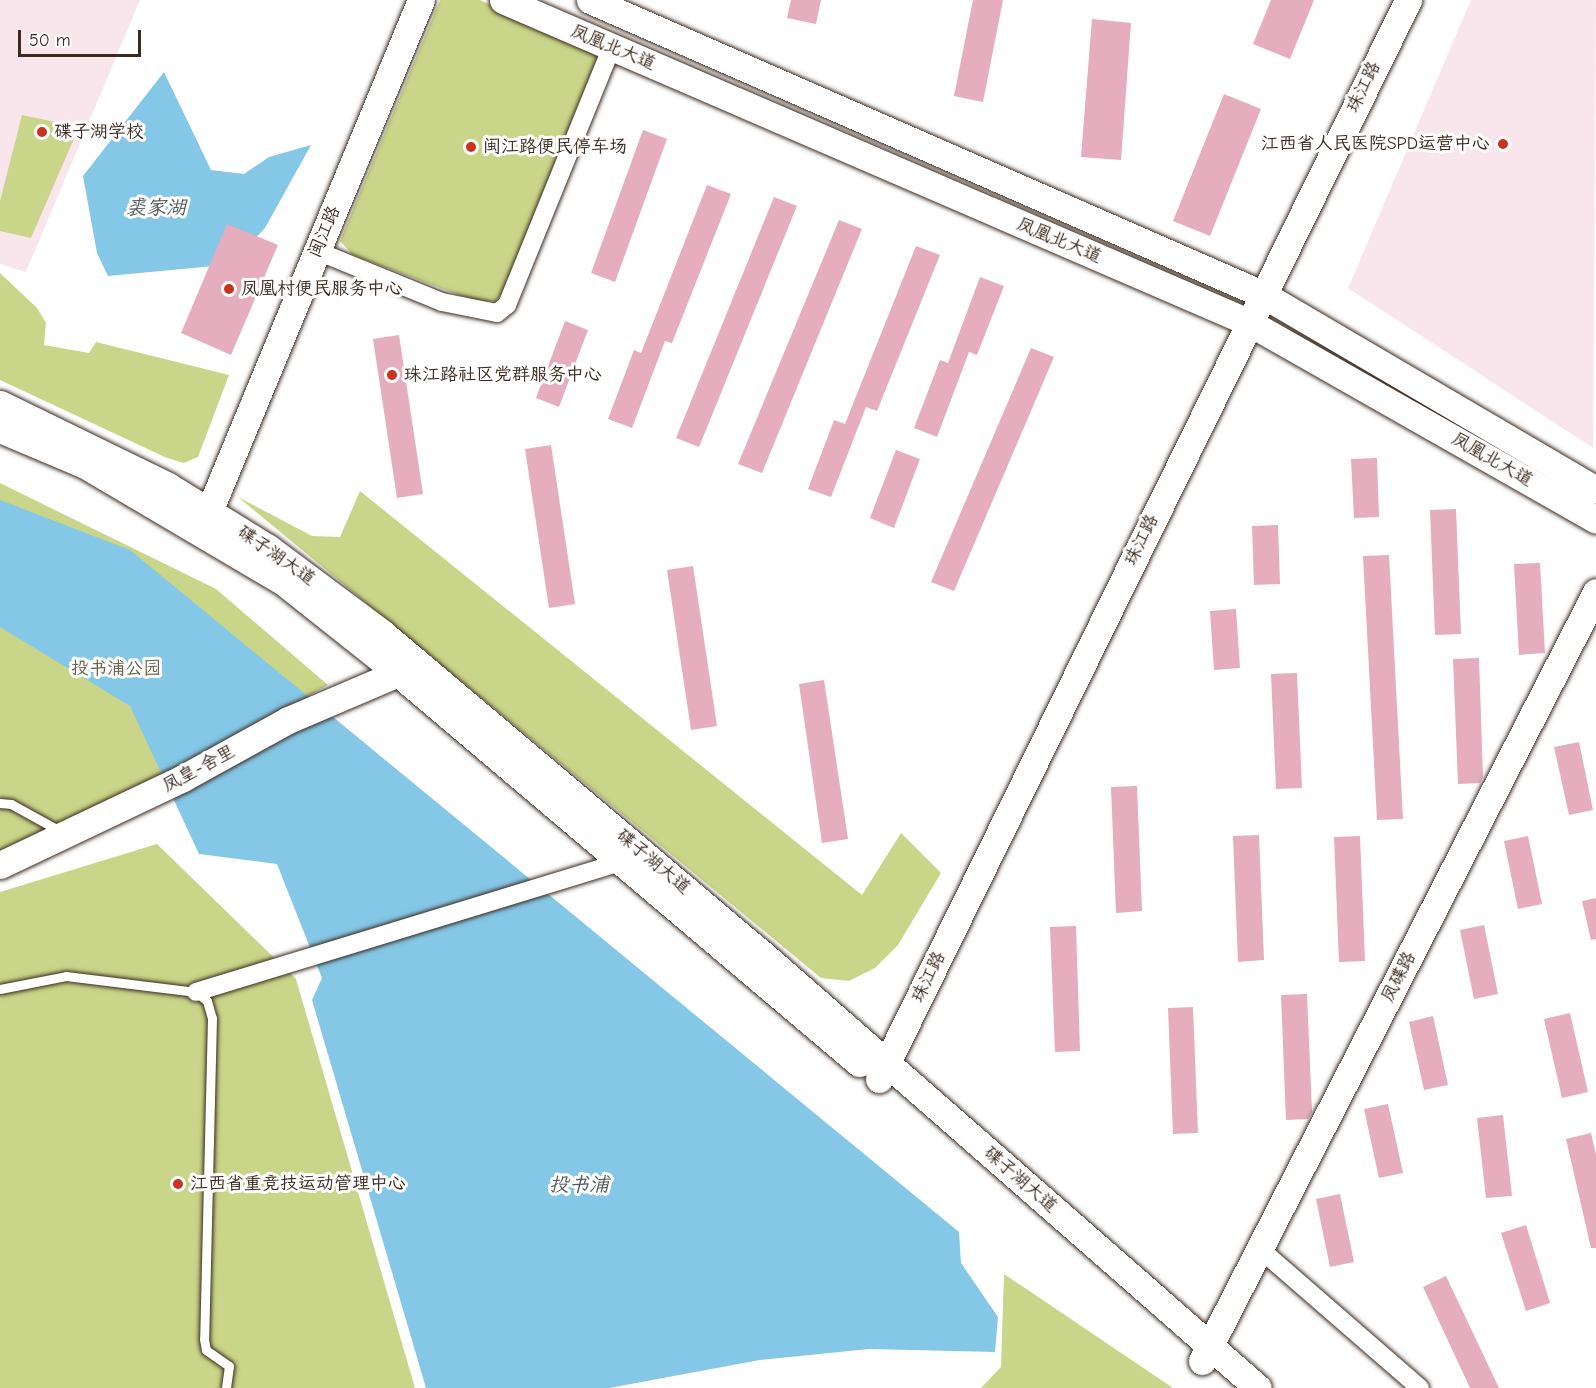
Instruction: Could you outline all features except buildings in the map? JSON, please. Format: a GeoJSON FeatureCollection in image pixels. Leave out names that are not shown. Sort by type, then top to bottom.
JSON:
{"type":"FeatureCollection","features":[{"type":"Feature","properties":{"kind":"main road","name":"闽江路"},"geometry":{"type":"LineString","coordinates":[[205,520],[421,0]]}},
{"type":"Feature","properties":{"kind":"main road","name":"凤凰北大道"},"geometry":{"type":"LineString","coordinates":[[503,0],[1248,322],[1596,520]]}},
{"type":"Feature","properties":{"kind":"main road","name":"凤凰北大道"},"geometry":{"type":"LineString","coordinates":[[590,0],[1262,294],[1596,490]]}},
{"type":"Feature","properties":{"kind":"main road","name":"珠江路"},"geometry":{"type":"LineString","coordinates":[[883,1072],[1248,322],[1408,0]]}},
{"type":"Feature","properties":{"kind":"main road","name":"碟子湖大道"},"geometry":{"type":"LineString","coordinates":[[0,404],[168,486],[205,520],[398,673],[622,862],[883,1072]]}},
{"type":"Feature","properties":{"kind":"main road","name":"碟子湖大道"},"geometry":{"type":"LineString","coordinates":[[0,429],[268,548],[382,633],[1206,1354],[1258,1388]]}},
{"type":"Feature","properties":{"kind":"main road","name":"凤碟路"},"geometry":{"type":"LineString","coordinates":[[1206,1354],[1596,592]]}},
{"type":"Feature","properties":{"kind":"main road","name":"凤皇-舍里"},"geometry":{"type":"LineString","coordinates":[[0,866],[183,778],[288,720],[398,673]]}},
{"type":"Feature","properties":{"kind":"main road","name":"碟子湖大道"},"geometry":{"type":"LineString","coordinates":[[1206,1354],[1231,1388]]}},
{"type":"Feature","properties":{"kind":"street"},"geometry":{"type":"LineString","coordinates":[[317,251],[442,302],[497,313],[507,305],[612,47]]}},
{"type":"Feature","properties":{"kind":"street"},"geometry":{"type":"LineString","coordinates":[[196,992],[622,862]]}},
{"type":"Feature","properties":{"kind":"street"},"geometry":{"type":"LineString","coordinates":[[1260,1249],[1420,1388]]}},
{"type":"Feature","properties":{"kind":"lane"},"geometry":{"type":"LineString","coordinates":[[0,803],[11,804],[66,834]]}},
{"type":"Feature","properties":{"kind":"lane"},"geometry":{"type":"LineString","coordinates":[[0,989],[66,976],[196,992],[207,1000],[212,1018],[204,1339],[206,1350],[229,1366],[226,1388]]}},
{"type":"Feature","properties":{"kind":"shaded area","name":"碟子湖学校"},"geometry":{"type":"Polygon","coordinates":[[[0,0],[140,0],[26,272],[0,264],[0,0]]]}},
{"type":"Feature","properties":{"kind":"shaded area","name":"江西省人民医院SPD运营中心"},"geometry":{"type":"Polygon","coordinates":[[[1471,0],[1596,0],[1593,448],[1348,288],[1471,0]]]}},
{"type":"Feature","properties":{"kind":"green space","name":"闽江路便民停车场"},"geometry":{"type":"Polygon","coordinates":[[[440,0],[480,0],[601,53],[503,293],[495,301],[475,301],[353,255],[340,241],[440,0]]]}},
{"type":"Feature","properties":{"kind":"green space"},"geometry":{"type":"Polygon","coordinates":[[[22,115],[79,127],[31,238],[0,231],[0,201],[22,115]]]}},
{"type":"Feature","properties":{"kind":"green space"},"geometry":{"type":"Polygon","coordinates":[[[0,273],[37,308],[46,323],[44,345],[89,353],[96,342],[229,375],[198,457],[184,463],[167,458],[0,380],[0,273]]]}},
{"type":"Feature","properties":{"kind":"green space","name":"投书浦公园"},"geometry":{"type":"Polygon","coordinates":[[[0,483],[216,589],[328,685],[145,787],[0,852],[0,483]]]}},
{"type":"Feature","properties":{"kind":"green space"},"geometry":{"type":"Polygon","coordinates":[[[360,491],[862,895],[901,833],[941,873],[898,945],[875,968],[849,981],[821,978],[238,497],[312,536],[340,537],[360,491]]]}},
{"type":"Feature","properties":{"kind":"green space","name":"江西省重竞技运动管理中心"},"geometry":{"type":"Polygon","coordinates":[[[157,844],[296,979],[415,1388],[0,1388],[0,892],[157,844]]]}},
{"type":"Feature","properties":{"kind":"green space"},"geometry":{"type":"Polygon","coordinates":[[[1004,1274],[1173,1388],[981,1388],[1001,1367],[1004,1274]]]}},
{"type":"Feature","properties":{"kind":"water","name":"裘家湖"},"geometry":{"type":"Polygon","coordinates":[[[164,72],[211,170],[244,174],[269,157],[311,145],[265,228],[241,253],[214,266],[108,276],[97,253],[83,176],[164,72]]]}},
{"type":"Feature","properties":{"kind":"water","name":"投书浦"},"geometry":{"type":"Polygon","coordinates":[[[0,500],[130,550],[959,1232],[961,1263],[998,1317],[995,1352],[869,1349],[760,1360],[609,1388],[426,1388],[312,1000],[322,978],[277,864],[199,854],[130,706],[0,627],[0,500]]]}},
{"type":"Feature","properties":{"kind":"place","name":"碟子湖学校"},"geometry":{"type":"Point","coordinates":[42,132]}},
{"type":"Feature","properties":{"kind":"place","name":"江西省人民医院SPD运营中心"},"geometry":{"type":"Point","coordinates":[1503,144]}},
{"type":"Feature","properties":{"kind":"place","name":"闽江路便民停车场"},"geometry":{"type":"Point","coordinates":[471,147]}},
{"type":"Feature","properties":{"kind":"place","name":"凤凰村便民服务中心"},"geometry":{"type":"Point","coordinates":[229,289]}},
{"type":"Feature","properties":{"kind":"place","name":"珠江路社区党群服务中心"},"geometry":{"type":"Point","coordinates":[392,375]}},
{"type":"Feature","properties":{"kind":"place","name":"江西省重竞技运动管理中心"},"geometry":{"type":"Point","coordinates":[178,1184]}}]}
